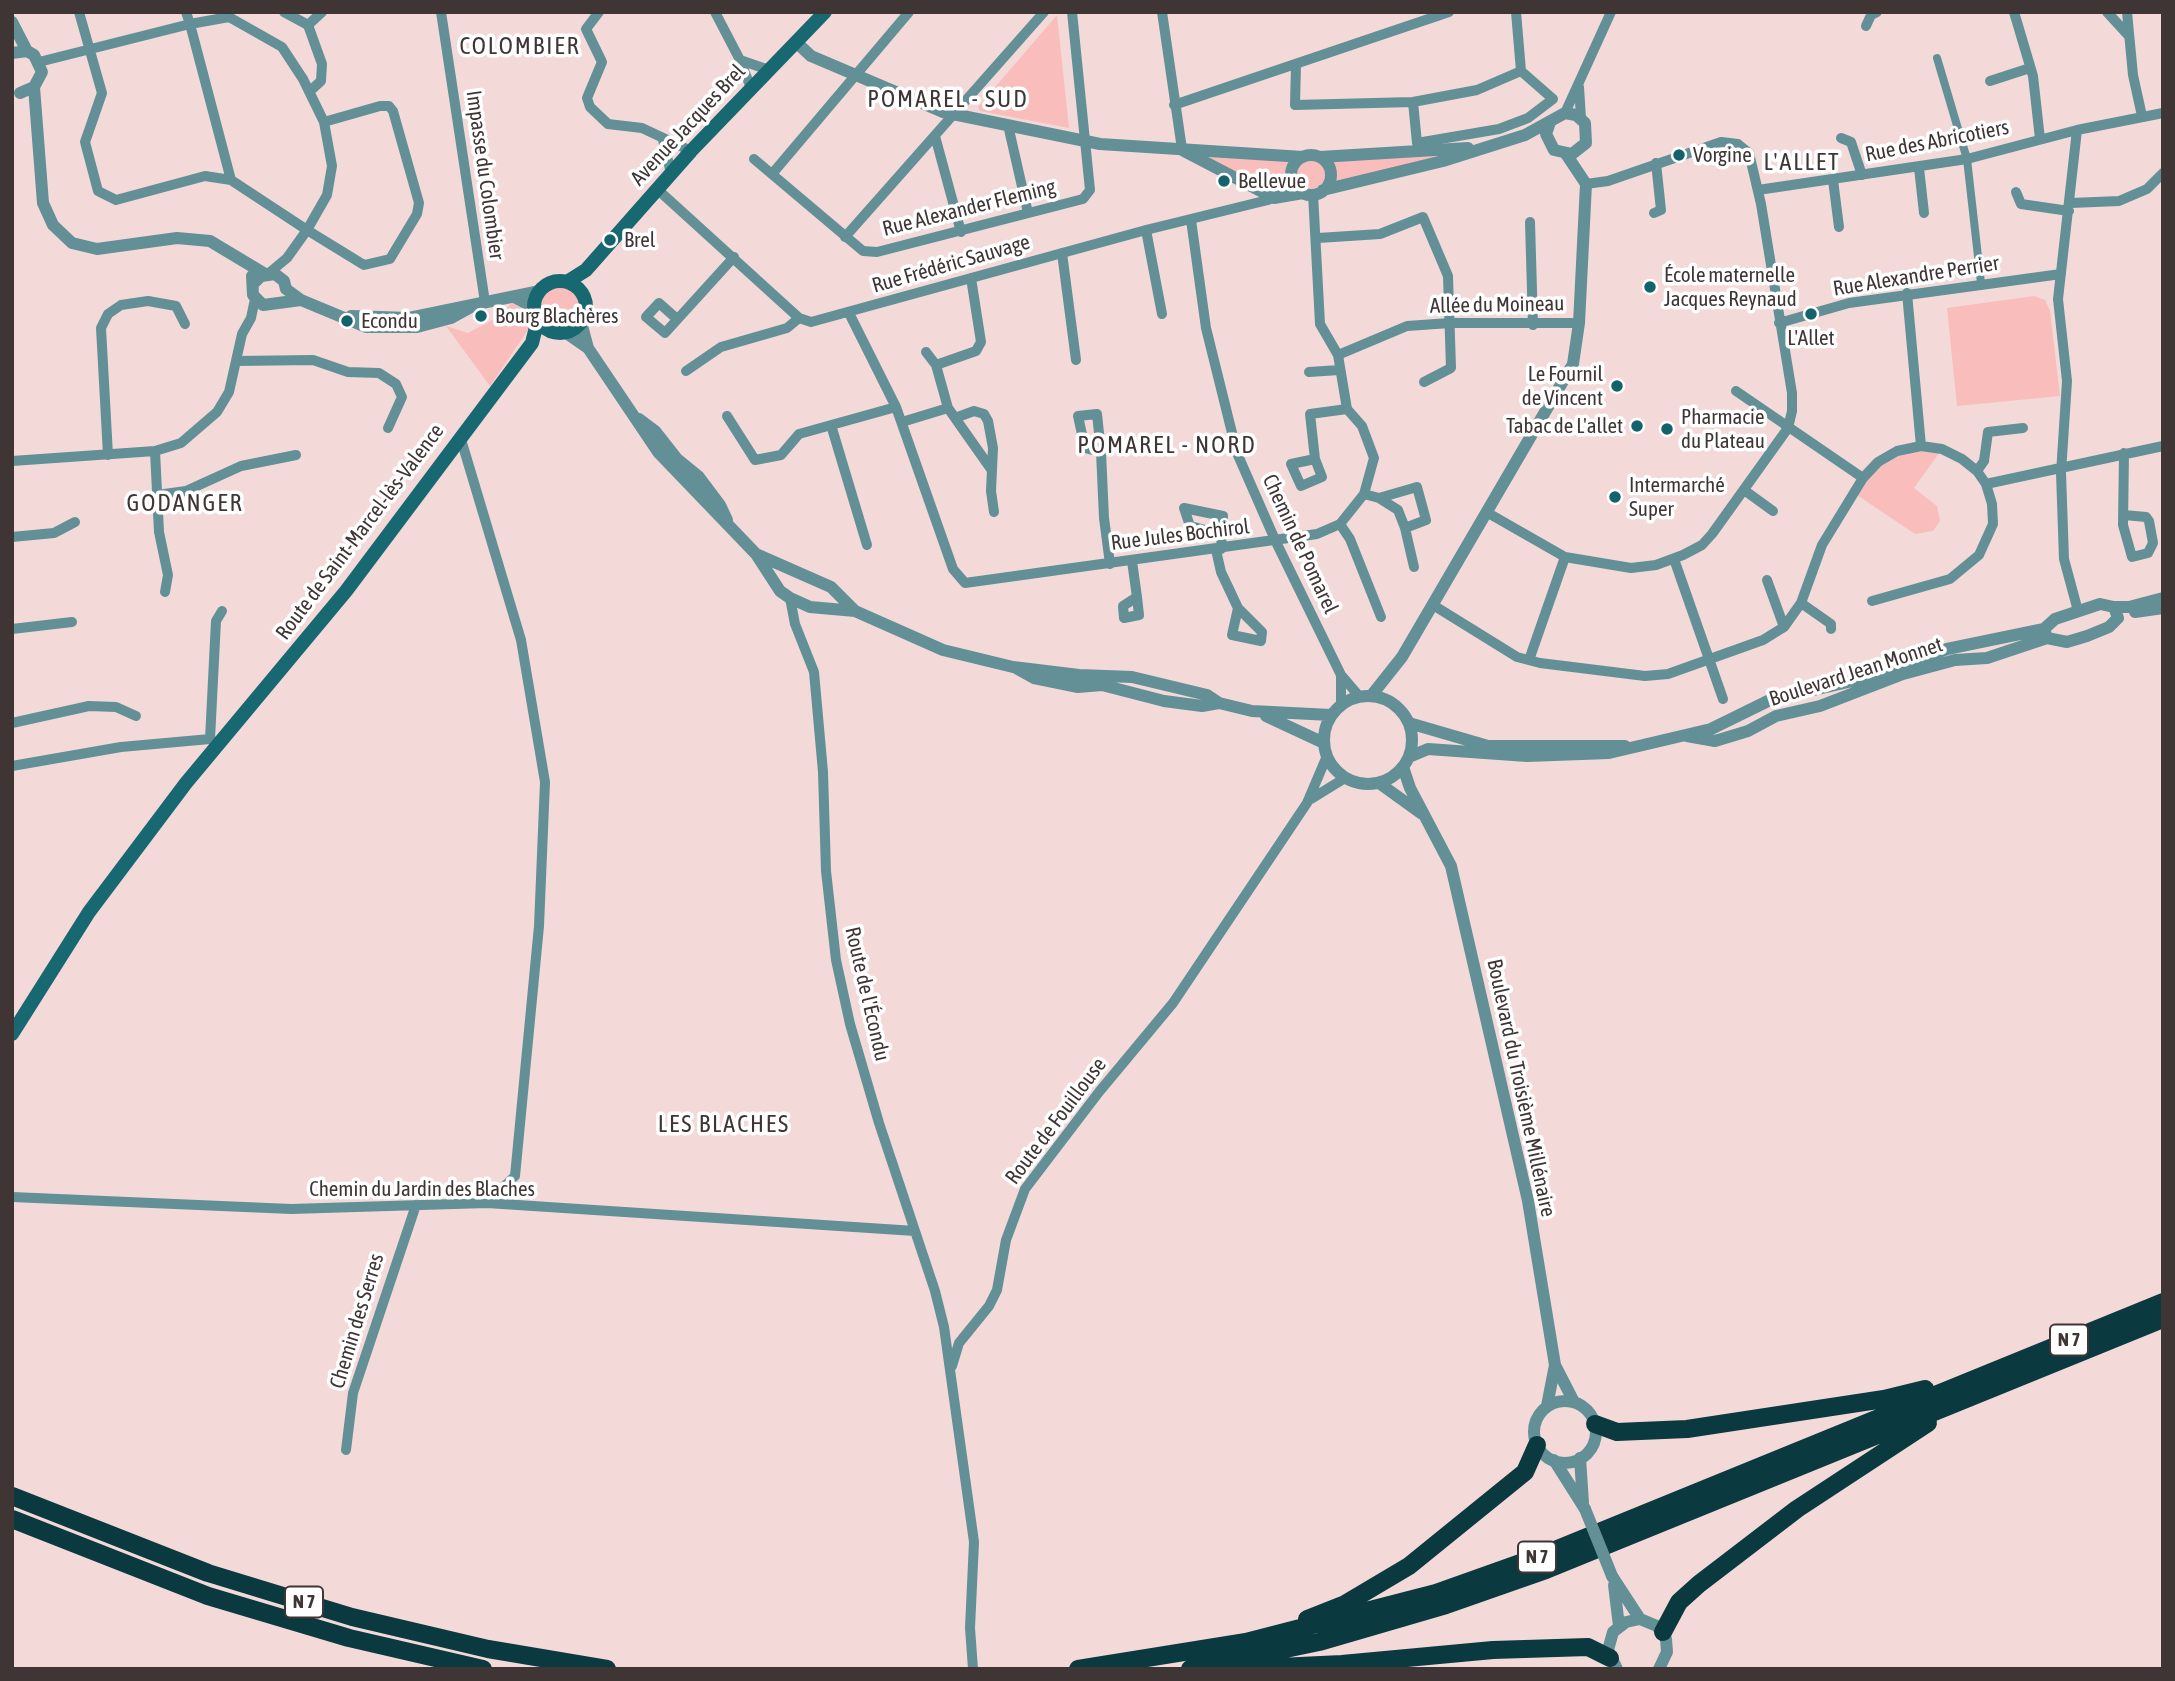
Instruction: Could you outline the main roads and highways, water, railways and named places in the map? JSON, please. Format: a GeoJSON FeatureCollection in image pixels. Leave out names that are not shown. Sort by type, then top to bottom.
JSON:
{"type":"FeatureCollection","features":[{"type":"Feature","properties":{"kind":"highway","name":"N 7"},"geometry":{"type":"LineString","coordinates":[[1079,1669],[1247,1642],[1314,1627],[1436,1593],[1540,1556],[2163,1302]]}},
{"type":"Feature","properties":{"kind":"highway","name":"N 7"},"geometry":{"type":"LineString","coordinates":[[1190,1669],[1319,1642],[1471,1596],[1546,1570],[2163,1319]]}},
{"type":"Feature","properties":{"kind":"highway"},"geometry":{"type":"LineString","coordinates":[[1595,1424],[1617,1432],[1687,1429],[1884,1399],[1943,1382],[1976,1378]]}},
{"type":"Feature","properties":{"kind":"highway"},"geometry":{"type":"LineString","coordinates":[[1663,1632],[1679,1602],[1699,1584],[1797,1510],[1960,1402]]}},
{"type":"Feature","properties":{"kind":"highway"},"geometry":{"type":"LineString","coordinates":[[1247,1642],[1345,1604],[1409,1566],[1525,1472],[1537,1445]]}},
{"type":"Feature","properties":{"kind":"highway","name":"N 7"},"geometry":{"type":"LineString","coordinates":[[12,1496],[208,1573],[352,1617],[488,1649],[607,1669]]}},
{"type":"Feature","properties":{"kind":"highway","name":"N 7"},"geometry":{"type":"LineString","coordinates":[[12,1519],[208,1596],[349,1638],[483,1669]]}},
{"type":"Feature","properties":{"kind":"highway"},"geometry":{"type":"LineString","coordinates":[[1237,1669],[1342,1664],[1493,1650],[1588,1647],[1614,1664]]}},
{"type":"Feature","properties":{"kind":"main road","name":"Avenue Jacques Brel"},"geometry":{"type":"LineString","coordinates":[[567,282],[586,270],[691,151],[825,12]]}},
{"type":"Feature","properties":{"kind":"main road"},"geometry":{"type":"LineString","coordinates":[[582,293],[567,282],[552,283],[540,291],[536,313],[560,332],[582,322],[586,307],[582,293],[586,270]]}},
{"type":"Feature","properties":{"kind":"main road","name":"Route de Saint-Marcel-lès-Valence"},"geometry":{"type":"LineString","coordinates":[[12,1034],[89,912],[214,742],[346,591],[532,343],[536,313]]}},
{"type":"Feature","properties":{"kind":"main road","name":"Route de Saint-Marcel-lès-Valence"},"geometry":{"type":"LineString","coordinates":[[532,343],[560,332]]}},
{"type":"Feature","properties":{"kind":"place","name":"Vorgine"},"geometry":{"type":"Point","coordinates":[1679,155]}},
{"type":"Feature","properties":{"kind":"place","name":"Bellevue"},"geometry":{"type":"Point","coordinates":[1224,181]}},
{"type":"Feature","properties":{"kind":"place","name":"Brel"},"geometry":{"type":"Point","coordinates":[610,240]}},
{"type":"Feature","properties":{"kind":"place","name":"École maternelle Jacques Reynaud"},"geometry":{"type":"Point","coordinates":[1650,287]}},
{"type":"Feature","properties":{"kind":"place","name":"L'Allet"},"geometry":{"type":"Point","coordinates":[1811,314]}},
{"type":"Feature","properties":{"kind":"place","name":"Bourg Blachères"},"geometry":{"type":"Point","coordinates":[481,316]}},
{"type":"Feature","properties":{"kind":"place","name":"Econdu"},"geometry":{"type":"Point","coordinates":[347,321]}},
{"type":"Feature","properties":{"kind":"place","name":"Le Fournil de Vincent"},"geometry":{"type":"Point","coordinates":[1617,386]}},
{"type":"Feature","properties":{"kind":"place","name":"Tabac de L'allet"},"geometry":{"type":"Point","coordinates":[1637,426]}},
{"type":"Feature","properties":{"kind":"place","name":"Pharmacie du Plateau"},"geometry":{"type":"Point","coordinates":[1667,429]}},
{"type":"Feature","properties":{"kind":"place","name":"Intermarché Super"},"geometry":{"type":"Point","coordinates":[1615,497]}},
{"type":"Feature","properties":{"kind":"district","name":"COLOMBIER"},"geometry":{"type":"Point","coordinates":[520,46]}},
{"type":"Feature","properties":{"kind":"district","name":"POMAREL - SUD"},"geometry":{"type":"Point","coordinates":[948,99]}},
{"type":"Feature","properties":{"kind":"district","name":"L'ALLET"},"geometry":{"type":"Point","coordinates":[1802,162]}},
{"type":"Feature","properties":{"kind":"district","name":"POMAREL - NORD"},"geometry":{"type":"Point","coordinates":[1167,445]}},
{"type":"Feature","properties":{"kind":"district","name":"GODANGER"},"geometry":{"type":"Point","coordinates":[185,503]}},
{"type":"Feature","properties":{"kind":"district","name":"LES BLACHES"},"geometry":{"type":"Point","coordinates":[724,1124]}}]}
